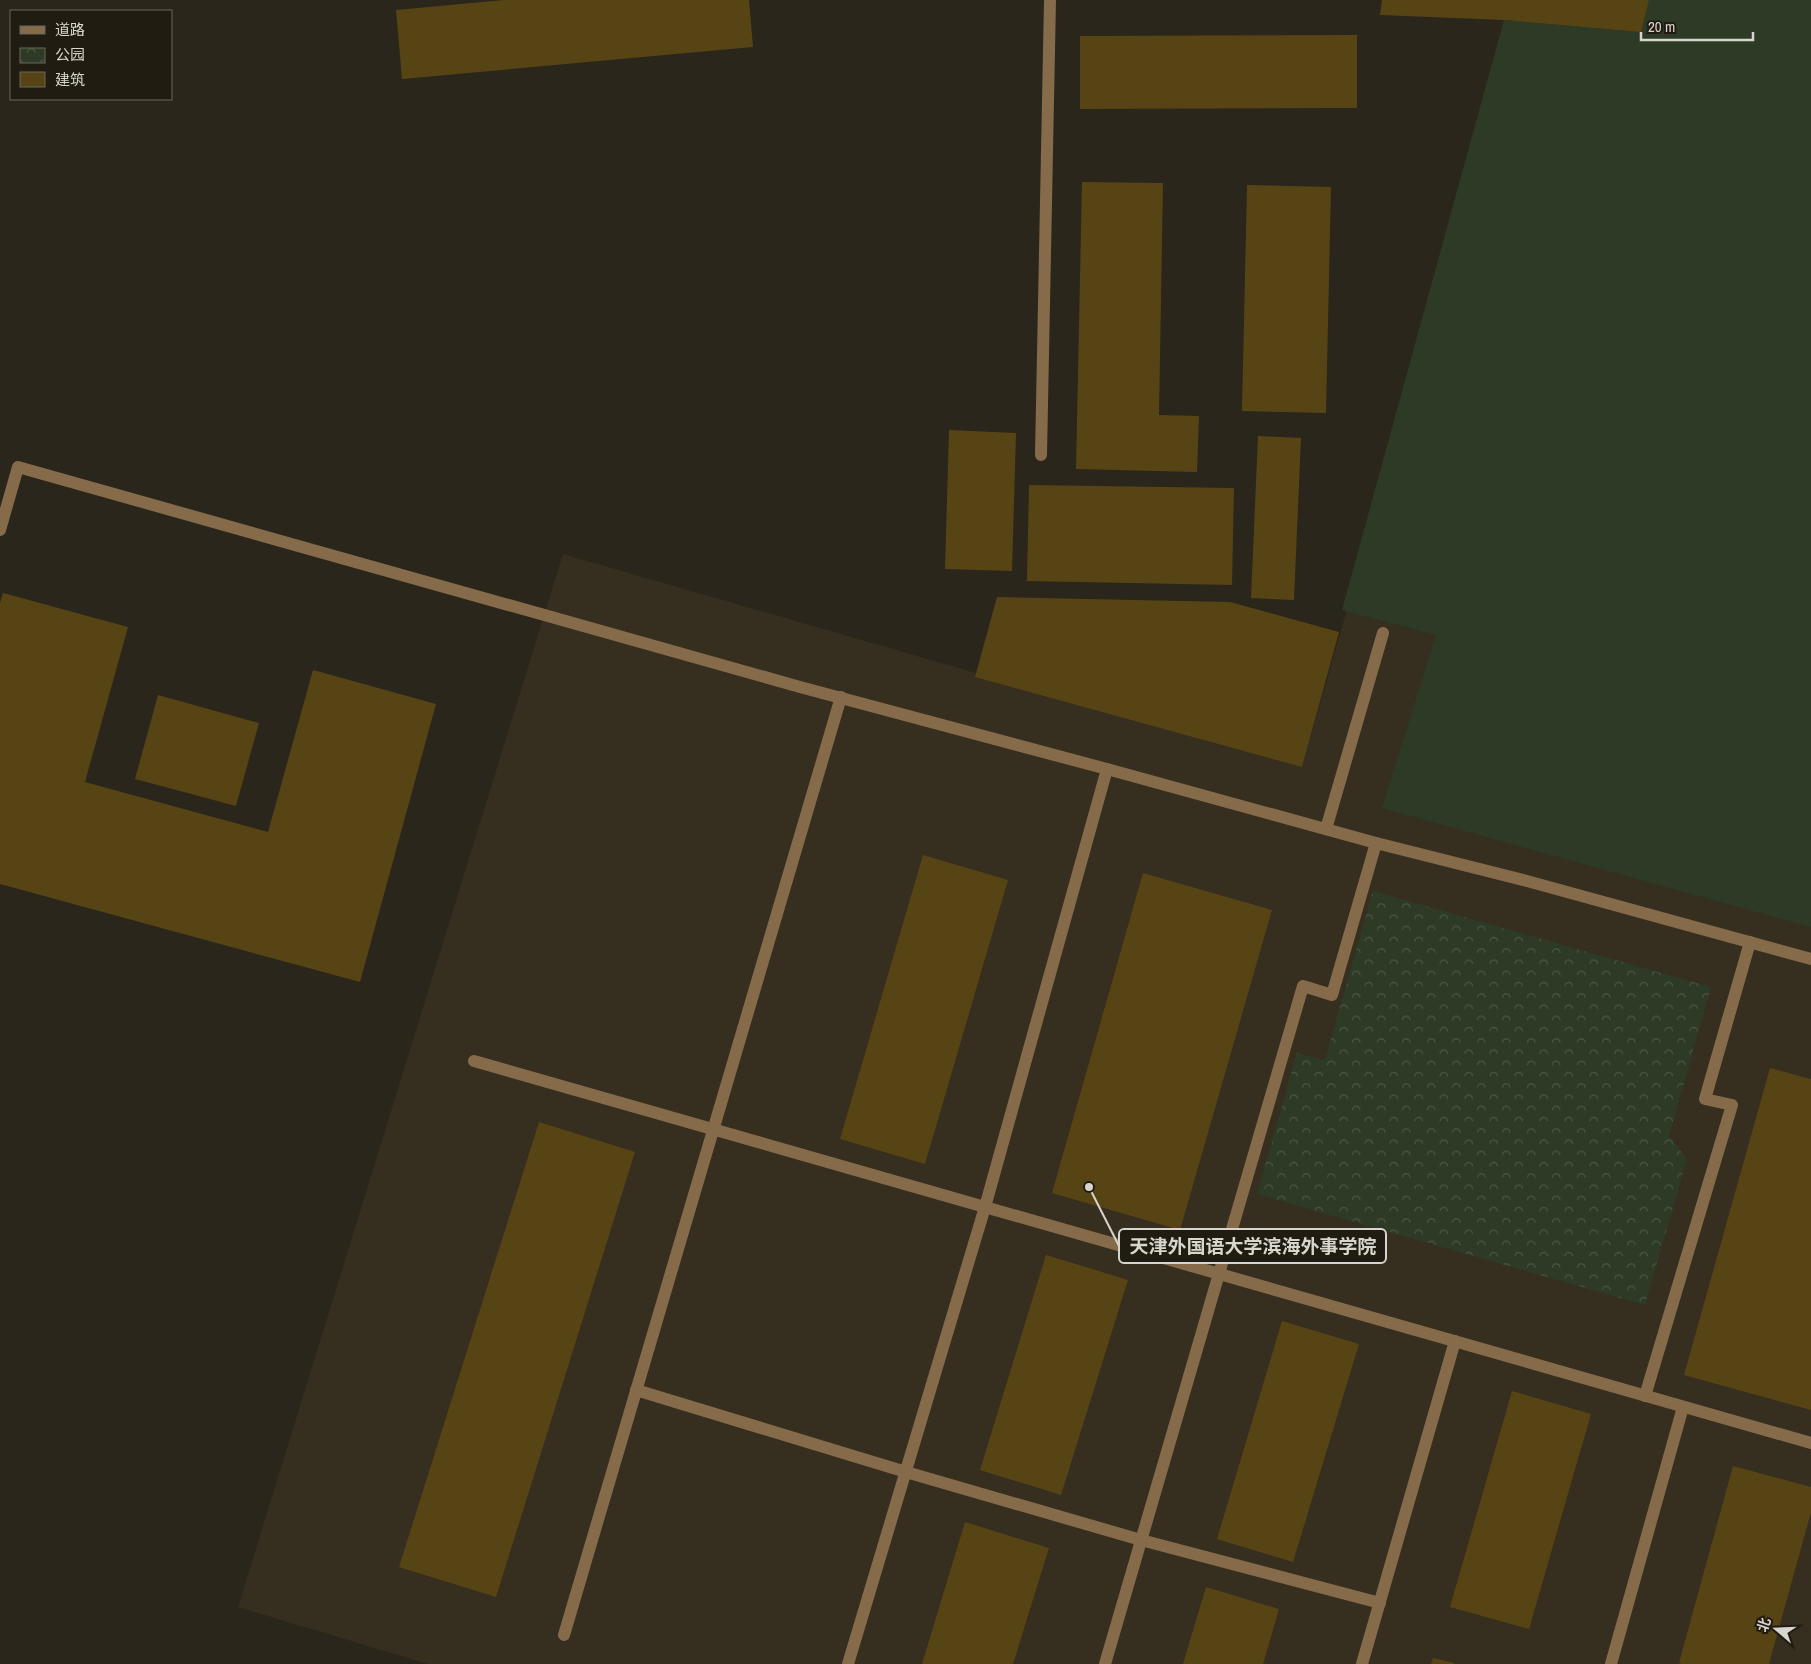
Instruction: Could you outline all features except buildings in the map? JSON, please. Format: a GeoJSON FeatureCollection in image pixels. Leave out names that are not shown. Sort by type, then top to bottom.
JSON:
{"type":"FeatureCollection","features":[{"type":"Feature","properties":{"kind":"lane"},"geometry":{"type":"LineString","coordinates":[[1041,455],[1050,0]]}},
{"type":"Feature","properties":{"kind":"lane"},"geometry":{"type":"LineString","coordinates":[[0,530],[18,467],[840,697],[1811,959]]}},
{"type":"Feature","properties":{"kind":"lane"},"geometry":{"type":"LineString","coordinates":[[1326,829],[1383,633]]}},
{"type":"Feature","properties":{"kind":"lane"},"geometry":{"type":"LineString","coordinates":[[564,1635],[840,697]]}},
{"type":"Feature","properties":{"kind":"lane"},"geometry":{"type":"LineString","coordinates":[[848,1664],[985,1207],[1108,769]]}},
{"type":"Feature","properties":{"kind":"lane"},"geometry":{"type":"LineString","coordinates":[[1105,1664],[1303,986],[1332,995],[1376,843]]}},
{"type":"Feature","properties":{"kind":"lane"},"geometry":{"type":"LineString","coordinates":[[1645,1396],[1732,1105],[1705,1098],[1750,942]]}},
{"type":"Feature","properties":{"kind":"lane"},"geometry":{"type":"LineString","coordinates":[[474,1061],[1811,1443]]}},
{"type":"Feature","properties":{"kind":"lane"},"geometry":{"type":"LineString","coordinates":[[1362,1664],[1455,1341]]}},
{"type":"Feature","properties":{"kind":"lane"},"geometry":{"type":"LineString","coordinates":[[636,1390],[906,1472],[1142,1540],[1380,1603]]}},
{"type":"Feature","properties":{"kind":"lane"},"geometry":{"type":"LineString","coordinates":[[1610,1664],[1683,1407]]}},
{"type":"Feature","properties":{"kind":"shaded area"},"geometry":{"type":"Polygon","coordinates":[[[1521,0],[1811,0],[1811,1664],[428,1664],[238,1607],[563,554],[1302,767],[1521,0]]]}},
{"type":"Feature","properties":{"kind":"green space"},"geometry":{"type":"Polygon","coordinates":[[[1649,0],[1811,0],[1811,927],[1382,808],[1436,635],[1342,610],[1504,20],[1641,32],[1649,0]]]}},
{"type":"Feature","properties":{"kind":"green space"},"geometry":{"type":"Polygon","coordinates":[[[1373,891],[1711,987],[1669,1136],[1687,1159],[1645,1305],[1257,1194],[1297,1053],[1325,1060],[1373,891]]]}},
{"type":"Feature","properties":{"kind":"place","name":"天津外国语大学滨海外事学院"},"geometry":{"type":"Point","coordinates":[1089,1187]}}]}
